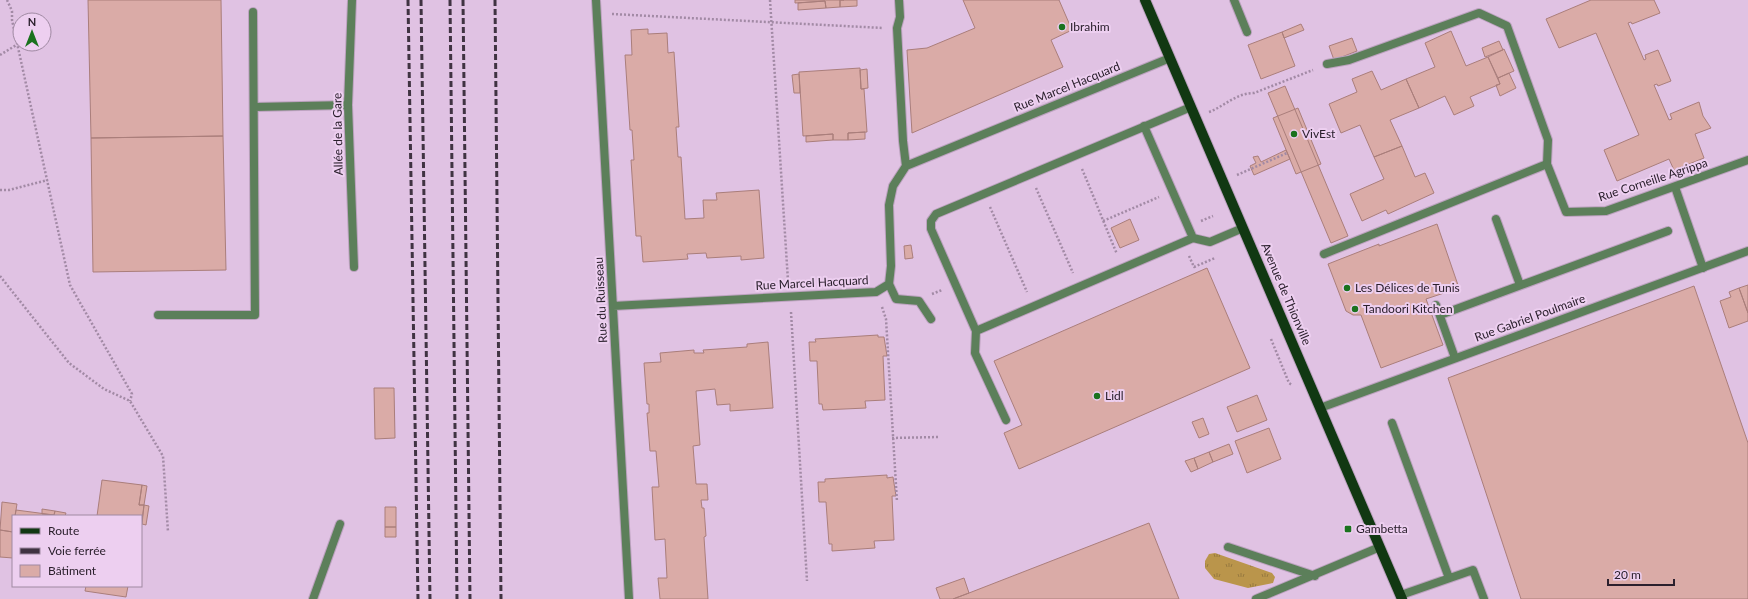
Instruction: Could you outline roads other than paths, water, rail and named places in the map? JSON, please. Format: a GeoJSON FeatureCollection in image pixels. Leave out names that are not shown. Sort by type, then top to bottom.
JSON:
{"type":"FeatureCollection","features":[{"type":"Feature","properties":{"kind":"main road","name":"Avenue de Thionville"},"geometry":{"type":"LineString","coordinates":[[1145,0],[1402,597]]}},
{"type":"Feature","properties":{"kind":"street","name":"Allée de la Gare"},"geometry":{"type":"LineString","coordinates":[[352,0],[348,105],[354,267]]}},
{"type":"Feature","properties":{"kind":"street","name":"Rue du Ruisseau"},"geometry":{"type":"LineString","coordinates":[[596,0],[629,599]]}},
{"type":"Feature","properties":{"kind":"street"},"geometry":{"type":"LineString","coordinates":[[899,0],[900,17],[896,28],[906,166],[893,186],[889,205],[891,266],[889,284],[896,299],[919,300],[931,319]]}},
{"type":"Feature","properties":{"kind":"street"},"geometry":{"type":"LineString","coordinates":[[1234,0],[1247,32]]}},
{"type":"Feature","properties":{"kind":"street"},"geometry":{"type":"LineString","coordinates":[[158,315],[255,315],[253,12]]}},
{"type":"Feature","properties":{"kind":"street"},"geometry":{"type":"LineString","coordinates":[[1324,254],[1547,164],[1548,140],[1506,26],[1479,13],[1349,60],[1327,64]]}},
{"type":"Feature","properties":{"kind":"street","name":"Rue Marcel Hacquard"},"geometry":{"type":"LineString","coordinates":[[906,166],[1170,58]]}},
{"type":"Feature","properties":{"kind":"street"},"geometry":{"type":"LineString","coordinates":[[254,107],[348,105]]}},
{"type":"Feature","properties":{"kind":"street"},"geometry":{"type":"LineString","coordinates":[[1006,420],[975,353],[976,331],[931,229],[931,221],[936,214],[1191,107]]}},
{"type":"Feature","properties":{"kind":"street"},"geometry":{"type":"LineString","coordinates":[[1144,126],[1193,238]]}},
{"type":"Feature","properties":{"kind":"street","name":"Rue Corneille Agrippa"},"geometry":{"type":"LineString","coordinates":[[1547,164],[1566,212],[1606,211],[1748,160]]}},
{"type":"Feature","properties":{"kind":"street"},"geometry":{"type":"LineString","coordinates":[[1675,187],[1703,268]]}},
{"type":"Feature","properties":{"kind":"street"},"geometry":{"type":"LineString","coordinates":[[1496,219],[1520,285]]}},
{"type":"Feature","properties":{"kind":"street"},"geometry":{"type":"LineString","coordinates":[[976,331],[1193,238],[1210,242],[1243,228]]}},
{"type":"Feature","properties":{"kind":"street"},"geometry":{"type":"LineString","coordinates":[[1440,315],[1668,231]]}},
{"type":"Feature","properties":{"kind":"street","name":"Rue Gabriel Poulmaire"},"geometry":{"type":"LineString","coordinates":[[1320,408],[1748,251]]}},
{"type":"Feature","properties":{"kind":"street","name":"Rue Marcel Hacquard"},"geometry":{"type":"LineString","coordinates":[[613,306],[876,292],[889,284]]}},
{"type":"Feature","properties":{"kind":"street"},"geometry":{"type":"LineString","coordinates":[[1436,305],[1455,358]]}},
{"type":"Feature","properties":{"kind":"street"},"geometry":{"type":"LineString","coordinates":[[1392,423],[1449,578]]}},
{"type":"Feature","properties":{"kind":"street"},"geometry":{"type":"LineString","coordinates":[[313,599],[340,524]]}},
{"type":"Feature","properties":{"kind":"street"},"geometry":{"type":"LineString","coordinates":[[1228,547],[1314,576]]}},
{"type":"Feature","properties":{"kind":"street"},"geometry":{"type":"LineString","coordinates":[[1256,599],[1314,576],[1380,547]]}},
{"type":"Feature","properties":{"kind":"street"},"geometry":{"type":"LineString","coordinates":[[1402,597],[1473,570],[1484,599]]}},
{"type":"Feature","properties":{"kind":"railway"},"geometry":{"type":"LineString","coordinates":[[408,0],[418,599]]}},
{"type":"Feature","properties":{"kind":"railway"},"geometry":{"type":"LineString","coordinates":[[421,0],[430,599]]}},
{"type":"Feature","properties":{"kind":"railway"},"geometry":{"type":"LineString","coordinates":[[450,0],[457,599]]}},
{"type":"Feature","properties":{"kind":"railway"},"geometry":{"type":"LineString","coordinates":[[463,0],[470,599]]}},
{"type":"Feature","properties":{"kind":"railway"},"geometry":{"type":"LineString","coordinates":[[495,0],[501,599]]}},
{"type":"Feature","properties":{"kind":"place","name":"Ibrahim"},"geometry":{"type":"Point","coordinates":[1062,27]}},
{"type":"Feature","properties":{"kind":"place","name":"VivEst"},"geometry":{"type":"Point","coordinates":[1294,134]}},
{"type":"Feature","properties":{"kind":"place","name":"Les Délices de Tunis"},"geometry":{"type":"Point","coordinates":[1347,288]}},
{"type":"Feature","properties":{"kind":"place","name":"Tandoori Kitchen"},"geometry":{"type":"Point","coordinates":[1355,309]}},
{"type":"Feature","properties":{"kind":"place","name":"Lidl"},"geometry":{"type":"Point","coordinates":[1097,396]}},
{"type":"Feature","properties":{"kind":"place","name":"Gambetta"},"geometry":{"type":"Point","coordinates":[1348,529]}}]}
